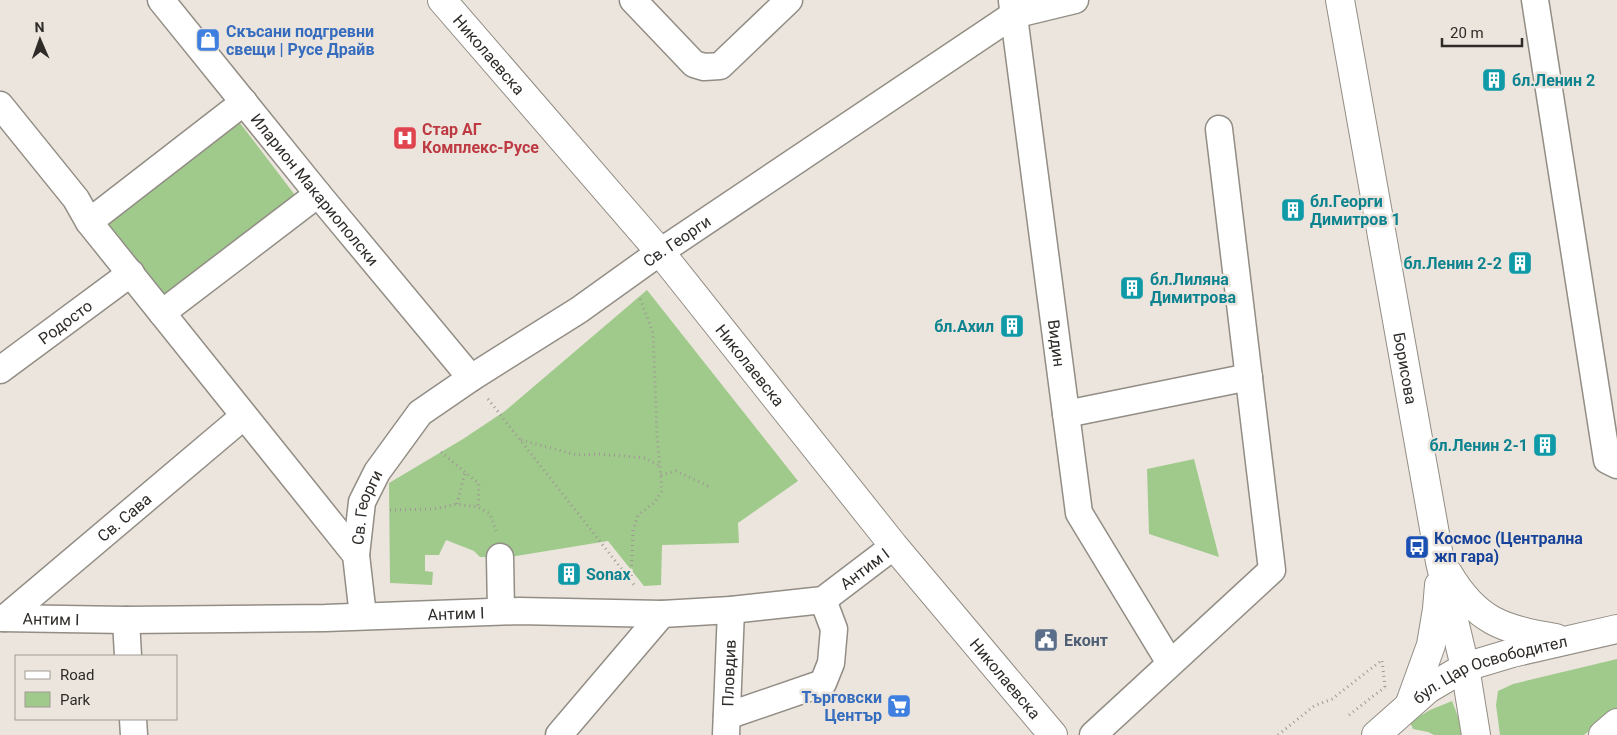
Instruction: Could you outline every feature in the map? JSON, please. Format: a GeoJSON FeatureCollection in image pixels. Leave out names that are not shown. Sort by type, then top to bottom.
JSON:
{"type":"FeatureCollection","features":[{"type":"Feature","properties":{"kind":"main road","name":"Николаевска"},"geometry":{"type":"LineString","coordinates":[[442,0],[660,252],[894,546],[1052,735]]}},
{"type":"Feature","properties":{"kind":"main road","name":"Борисова"},"geometry":{"type":"LineString","coordinates":[[1340,0],[1440,562],[1465,667],[1476,735]]}},
{"type":"Feature","properties":{"kind":"main road"},"geometry":{"type":"LineString","coordinates":[[1440,562],[1458,590],[1477,610],[1499,625],[1524,633],[1568,640]]}},
{"type":"Feature","properties":{"kind":"main road"},"geometry":{"type":"LineString","coordinates":[[1410,704],[1431,645],[1437,609],[1440,562]]}},
{"type":"Feature","properties":{"kind":"main road","name":"бул. Цар Освободител"},"geometry":{"type":"LineString","coordinates":[[1376,735],[1428,689],[1465,667],[1512,653],[1617,629]]}},
{"type":"Feature","properties":{"kind":"main road"},"geometry":{"type":"LineString","coordinates":[[1603,735],[1617,724]]}},
{"type":"Feature","properties":{"kind":"street","name":"Иларион Макариополски"},"geometry":{"type":"LineString","coordinates":[[160,0],[471,378]]}},
{"type":"Feature","properties":{"kind":"street"},"geometry":{"type":"LineString","coordinates":[[633,0],[694,64],[704,67],[720,66],[789,0]]}},
{"type":"Feature","properties":{"kind":"street","name":"Св. Георги"},"geometry":{"type":"LineString","coordinates":[[363,616],[356,556],[362,502],[377,472],[420,413],[471,378],[579,310],[1009,5],[1075,0]]}},
{"type":"Feature","properties":{"kind":"street"},"geometry":{"type":"LineString","coordinates":[[1535,0],[1607,460],[1617,465]]}},
{"type":"Feature","properties":{"kind":"street","name":"Видин"},"geometry":{"type":"LineString","coordinates":[[1009,5],[1079,513],[1170,663]]}},
{"type":"Feature","properties":{"kind":"street"},"geometry":{"type":"LineString","coordinates":[[89,222],[244,102]]}},
{"type":"Feature","properties":{"kind":"street"},"geometry":{"type":"LineString","coordinates":[[0,105],[76,199],[89,222],[132,273],[356,556]]}},
{"type":"Feature","properties":{"kind":"street"},"geometry":{"type":"LineString","coordinates":[[1092,735],[1272,570],[1219,129]]}},
{"type":"Feature","properties":{"kind":"street"},"geometry":{"type":"LineString","coordinates":[[162,313],[318,194]]}},
{"type":"Feature","properties":{"kind":"street","name":"Родосто"},"geometry":{"type":"LineString","coordinates":[[0,370],[132,273]]}},
{"type":"Feature","properties":{"kind":"street"},"geometry":{"type":"LineString","coordinates":[[1066,414],[1249,377]]}},
{"type":"Feature","properties":{"kind":"street","name":"Св. Сава"},"geometry":{"type":"LineString","coordinates":[[3,618],[244,416]]}},
{"type":"Feature","properties":{"kind":"street"},"geometry":{"type":"LineString","coordinates":[[330,524],[362,502]]}},
{"type":"Feature","properties":{"kind":"street","name":"Антим I"},"geometry":{"type":"LineString","coordinates":[[3,618],[126,620],[363,616],[501,611],[662,614],[731,610],[823,600],[894,546]]}},
{"type":"Feature","properties":{"kind":"street"},"geometry":{"type":"LineString","coordinates":[[500,557],[501,611]]}},
{"type":"Feature","properties":{"kind":"street"},"geometry":{"type":"LineString","coordinates":[[727,726],[822,683],[832,663],[834,629],[823,600]]}},
{"type":"Feature","properties":{"kind":"street","name":"Пловдив"},"geometry":{"type":"LineString","coordinates":[[727,726],[731,610]]}},
{"type":"Feature","properties":{"kind":"street"},"geometry":{"type":"LineString","coordinates":[[559,735],[662,614]]}},
{"type":"Feature","properties":{"kind":"street"},"geometry":{"type":"LineString","coordinates":[[126,620],[128,655]]}},
{"type":"Feature","properties":{"kind":"street"},"geometry":{"type":"LineString","coordinates":[[132,720],[134,735]]}},
{"type":"Feature","properties":{"kind":"path"},"geometry":{"type":"LineString","coordinates":[[630,273],[653,333],[662,491],[655,502],[638,514],[633,531],[631,581]]}},
{"type":"Feature","properties":{"kind":"path"},"geometry":{"type":"LineString","coordinates":[[471,378],[643,596],[662,614]]}},
{"type":"Feature","properties":{"kind":"path"},"geometry":{"type":"LineString","coordinates":[[521,440],[577,455],[599,454],[645,458],[660,466]]}},
{"type":"Feature","properties":{"kind":"path"},"geometry":{"type":"LineString","coordinates":[[441,452],[480,484],[478,507]]}},
{"type":"Feature","properties":{"kind":"path"},"geometry":{"type":"LineString","coordinates":[[660,475],[676,471],[710,487]]}},
{"type":"Feature","properties":{"kind":"path"},"geometry":{"type":"LineString","coordinates":[[457,504],[465,473]]}},
{"type":"Feature","properties":{"kind":"path"},"geometry":{"type":"LineString","coordinates":[[390,510],[434,509],[457,504],[478,507],[490,514],[495,528],[500,557]]}},
{"type":"Feature","properties":{"kind":"path"},"geometry":{"type":"LineString","coordinates":[[1278,735],[1314,706],[1332,699],[1382,660],[1385,687],[1349,715]]}},
{"type":"Feature","properties":{"kind":"green space"},"geometry":{"type":"Polygon","coordinates":[[[240,123],[301,203],[168,305],[106,224],[240,123]]]}},
{"type":"Feature","properties":{"kind":"green space"},"geometry":{"type":"Polygon","coordinates":[[[647,290],[798,481],[738,523],[739,543],[662,545],[661,585],[644,586],[608,541],[510,557],[480,557],[474,551],[446,540],[439,555],[425,555],[425,571],[433,572],[432,585],[390,583],[389,483],[463,439],[505,411],[647,290]]]}},
{"type":"Feature","properties":{"kind":"green space"},"geometry":{"type":"Polygon","coordinates":[[[1194,459],[1219,557],[1149,534],[1147,469],[1194,459]]]}},
{"type":"Feature","properties":{"kind":"green space"},"geometry":{"type":"Polygon","coordinates":[[[1617,659],[1617,708],[1584,735],[1500,735],[1496,705],[1498,691],[1513,684],[1617,659]]]}},
{"type":"Feature","properties":{"kind":"green space"},"geometry":{"type":"Polygon","coordinates":[[[1452,701],[1465,735],[1434,735],[1413,729],[1410,722],[1430,710],[1452,701]]]}},
{"type":"Feature","properties":{"kind":"place","name":"Скъсани подгревни свещи | Русе Драйв"},"geometry":{"type":"Point","coordinates":[208,40]}},
{"type":"Feature","properties":{"kind":"place","name":"бл.Ленин 2"},"geometry":{"type":"Point","coordinates":[1494,80]}},
{"type":"Feature","properties":{"kind":"place","name":"Стар АГ Комплекс-Русе"},"geometry":{"type":"Point","coordinates":[405,138]}},
{"type":"Feature","properties":{"kind":"place","name":"бл.Георги Димитров 1"},"geometry":{"type":"Point","coordinates":[1293,210]}},
{"type":"Feature","properties":{"kind":"place","name":"бл.Ленин 2-2"},"geometry":{"type":"Point","coordinates":[1520,263]}},
{"type":"Feature","properties":{"kind":"place","name":"бл.Лиляна Димитрова"},"geometry":{"type":"Point","coordinates":[1132,288]}},
{"type":"Feature","properties":{"kind":"place","name":"бл.Ахил"},"geometry":{"type":"Point","coordinates":[1012,326]}},
{"type":"Feature","properties":{"kind":"place","name":"бл.Ленин 2-1"},"geometry":{"type":"Point","coordinates":[1545,445]}},
{"type":"Feature","properties":{"kind":"place","name":"Космос (Централна жп гара)"},"geometry":{"type":"Point","coordinates":[1417,547]}},
{"type":"Feature","properties":{"kind":"place","name":"Sonax"},"geometry":{"type":"Point","coordinates":[569,574]}},
{"type":"Feature","properties":{"kind":"place","name":"Еконт"},"geometry":{"type":"Point","coordinates":[1046,640]}},
{"type":"Feature","properties":{"kind":"place","name":"Търговски Център"},"geometry":{"type":"Point","coordinates":[899,706]}}]}
